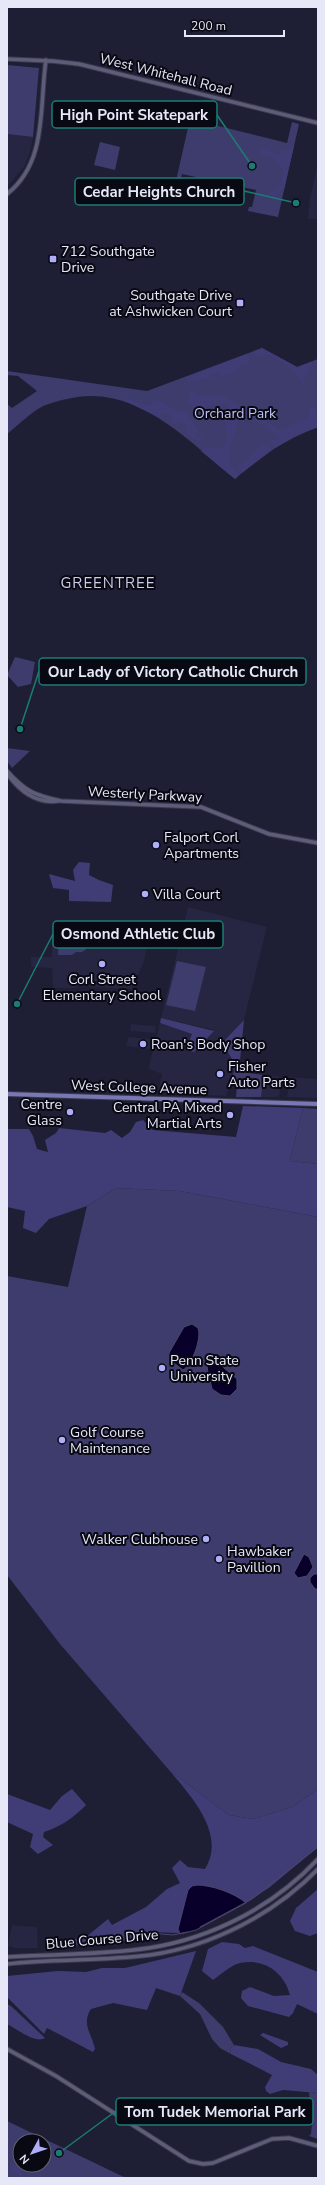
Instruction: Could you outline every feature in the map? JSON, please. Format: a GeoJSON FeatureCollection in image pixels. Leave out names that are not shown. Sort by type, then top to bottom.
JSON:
{"type":"FeatureCollection","features":[{"type":"Feature","properties":{"kind":"main road","name":"West Whitehall Road"},"geometry":{"type":"LineString","coordinates":[[7,59],[46,60],[93,67],[318,123]]}},
{"type":"Feature","properties":{"kind":"main road"},"geometry":{"type":"LineString","coordinates":[[7,194],[25,175],[36,152],[46,60]]}},
{"type":"Feature","properties":{"kind":"main road","name":"Westerly Parkway"},"geometry":{"type":"LineString","coordinates":[[7,773],[28,792],[43,798],[61,801],[185,806],[211,810],[262,832],[318,843]]}},
{"type":"Feature","properties":{"kind":"main road","name":"West College Avenue"},"geometry":{"type":"LineString","coordinates":[[7,1094],[318,1104]]}},
{"type":"Feature","properties":{"kind":"main road","name":"Blue Course Drive"},"geometry":{"type":"LineString","coordinates":[[7,1957],[137,1950],[190,1938],[224,1926],[262,1906],[291,1884],[318,1859]]}},
{"type":"Feature","properties":{"kind":"main road","name":"Blue Course Drive"},"geometry":{"type":"LineString","coordinates":[[7,1964],[139,1956],[192,1945],[226,1932],[258,1916],[288,1896],[318,1869]]}},
{"type":"Feature","properties":{"kind":"main road"},"geometry":{"type":"LineString","coordinates":[[7,2049],[56,2076],[180,2156],[194,2162],[213,2163],[275,2138],[289,2138],[318,2146]]}},
{"type":"Feature","properties":{"kind":"shaded area"},"geometry":{"type":"Polygon","coordinates":[[[7,134],[33,137],[30,152],[24,167],[7,187],[7,134]]]}},
{"type":"Feature","properties":{"kind":"shaded area"},"geometry":{"type":"Polygon","coordinates":[[[317,167],[318,219],[308,219],[310,198],[317,167]]]}},
{"type":"Feature","properties":{"kind":"shaded area"},"geometry":{"type":"Polygon","coordinates":[[[188,907],[267,927],[244,1020],[222,1043],[232,1059],[234,1071],[226,1096],[158,1093],[162,1074],[148,1069],[160,1023],[192,1034],[214,1030],[161,1018],[188,907]]]}},
{"type":"Feature","properties":{"kind":"shaded area"},"geometry":{"type":"Polygon","coordinates":[[[52,933],[150,936],[144,961],[132,989],[79,986],[74,988],[53,988],[52,968],[31,967],[31,957],[52,957],[52,933]]]}},
{"type":"Feature","properties":{"kind":"shaded area"},"geometry":{"type":"Polygon","coordinates":[[[131,1024],[156,1026],[155,1033],[130,1031],[131,1024]]]}},
{"type":"Feature","properties":{"kind":"shaded area"},"geometry":{"type":"Polygon","coordinates":[[[128,1037],[153,1039],[150,1049],[126,1046],[128,1037]]]}},
{"type":"Feature","properties":{"kind":"shaded area"},"geometry":{"type":"Polygon","coordinates":[[[264,1075],[282,1077],[279,1097],[261,1097],[264,1075]]]}},
{"type":"Feature","properties":{"kind":"shaded area"},"geometry":{"type":"Polygon","coordinates":[[[291,1077],[318,1079],[318,1098],[287,1097],[291,1077]]]}},
{"type":"Feature","properties":{"kind":"shaded area"},"geometry":{"type":"Polygon","coordinates":[[[192,1324],[198,1328],[199,1338],[190,1363],[183,1370],[174,1363],[169,1353],[184,1327],[192,1324]]]}},
{"type":"Feature","properties":{"kind":"shaded area"},"geometry":{"type":"Polygon","coordinates":[[[214,1354],[220,1355],[224,1368],[237,1379],[237,1389],[230,1396],[221,1395],[212,1389],[207,1359],[214,1354]]]}},
{"type":"Feature","properties":{"kind":"shaded area"},"geometry":{"type":"Polygon","coordinates":[[[304,1554],[309,1557],[313,1567],[307,1576],[298,1578],[294,1573],[304,1554]]]}},
{"type":"Feature","properties":{"kind":"shaded area"},"geometry":{"type":"Polygon","coordinates":[[[314,1574],[318,1574],[318,1589],[315,1589],[310,1582],[310,1578],[314,1574]]]}},
{"type":"Feature","properties":{"kind":"shaded area"},"geometry":{"type":"Polygon","coordinates":[[[192,1886],[209,1886],[223,1890],[246,1903],[196,1930],[180,1934],[178,1929],[188,1890],[192,1886]]]}},
{"type":"Feature","properties":{"kind":"shaded area"},"geometry":{"type":"Polygon","coordinates":[[[12,1925],[37,1927],[38,1948],[15,1948],[8,1946],[12,1925]]]}},
{"type":"Feature","properties":{"kind":"green space"},"geometry":{"type":"Polygon","coordinates":[[[7,65],[39,68],[33,137],[7,134],[7,65]]]}},
{"type":"Feature","properties":{"kind":"green space"},"geometry":{"type":"Polygon","coordinates":[[[190,119],[287,143],[292,122],[299,124],[278,217],[248,211],[249,207],[252,207],[256,190],[182,174],[177,195],[173,194],[190,119]]]}},
{"type":"Feature","properties":{"kind":"green space"},"geometry":{"type":"Polygon","coordinates":[[[100,142],[120,147],[115,170],[94,165],[100,142]]]}},
{"type":"Feature","properties":{"kind":"green space"},"geometry":{"type":"Polygon","coordinates":[[[261,146],[264,146],[263,149],[280,155],[281,151],[286,151],[294,146],[284,189],[274,196],[268,194],[281,186],[283,170],[273,158],[261,154],[259,149],[261,146]]]}},
{"type":"Feature","properties":{"kind":"green space","name":"Orchard Park"},"geometry":{"type":"Polygon","coordinates":[[[262,348],[297,367],[318,359],[318,427],[295,437],[274,449],[235,479],[179,432],[158,418],[137,407],[115,399],[92,396],[67,399],[52,403],[41,407],[7,434],[7,404],[12,408],[37,391],[18,376],[7,375],[7,371],[147,391],[262,348]]]}},
{"type":"Feature","properties":{"kind":"green space"},"geometry":{"type":"Polygon","coordinates":[[[262,348],[297,367],[312,362],[304,378],[305,387],[293,369],[269,355],[255,357],[254,351],[262,348]]]}},
{"type":"Feature","properties":{"kind":"green space"},"geometry":{"type":"Polygon","coordinates":[[[247,354],[250,359],[246,364],[241,364],[233,373],[219,376],[220,372],[211,375],[213,377],[191,382],[184,378],[247,354]]]}},
{"type":"Feature","properties":{"kind":"green space"},"geometry":{"type":"Polygon","coordinates":[[[194,390],[198,396],[214,395],[225,397],[258,414],[276,428],[283,430],[310,416],[308,408],[310,407],[315,410],[316,417],[318,417],[318,427],[295,436],[275,448],[269,441],[271,439],[276,440],[280,438],[253,418],[239,411],[236,430],[232,439],[229,463],[239,475],[235,479],[201,451],[207,447],[223,448],[227,435],[224,417],[229,404],[227,402],[223,407],[217,403],[205,407],[205,411],[202,413],[199,410],[192,413],[190,409],[192,408],[187,400],[190,397],[188,392],[194,390]]]}},
{"type":"Feature","properties":{"kind":"green space"},"geometry":{"type":"Polygon","coordinates":[[[126,398],[149,406],[155,400],[163,402],[178,412],[186,411],[198,431],[195,436],[199,439],[202,434],[205,436],[198,442],[187,434],[185,425],[181,422],[176,425],[171,422],[172,418],[166,412],[158,417],[123,400],[126,398]]]}},
{"type":"Feature","properties":{"kind":"green space"},"geometry":{"type":"Polygon","coordinates":[[[266,443],[272,450],[242,473],[238,467],[253,454],[251,453],[266,443]]]}},
{"type":"Feature","properties":{"kind":"green space"},"geometry":{"type":"Polygon","coordinates":[[[15,657],[35,662],[31,684],[18,687],[7,675],[15,657]]]}},
{"type":"Feature","properties":{"kind":"green space"},"geometry":{"type":"Polygon","coordinates":[[[7,748],[30,751],[12,768],[7,761],[7,748]]]}},
{"type":"Feature","properties":{"kind":"green space"},"geometry":{"type":"Polygon","coordinates":[[[79,862],[90,863],[89,875],[113,885],[111,902],[69,901],[69,890],[53,888],[49,874],[75,881],[73,870],[79,862]]]}},
{"type":"Feature","properties":{"kind":"green space"},"geometry":{"type":"Polygon","coordinates":[[[59,938],[89,939],[89,945],[82,952],[76,952],[72,955],[58,955],[59,938]]]}},
{"type":"Feature","properties":{"kind":"green space"},"geometry":{"type":"Polygon","coordinates":[[[177,961],[206,967],[195,1011],[166,1005],[177,961]]]}},
{"type":"Feature","properties":{"kind":"green space"},"geometry":{"type":"Polygon","coordinates":[[[161,1018],[214,1031],[194,1052],[186,1050],[192,1034],[160,1023],[161,1018]]]}},
{"type":"Feature","properties":{"kind":"green space"},"geometry":{"type":"Polygon","coordinates":[[[244,1020],[239,1071],[234,1071],[232,1059],[222,1043],[244,1020]]]}},
{"type":"Feature","properties":{"kind":"green space"},"geometry":{"type":"Polygon","coordinates":[[[234,1071],[264,1075],[261,1097],[236,1097],[237,1084],[231,1083],[234,1071]]]}},
{"type":"Feature","properties":{"kind":"green space"},"geometry":{"type":"Polygon","coordinates":[[[243,1106],[303,1108],[290,1159],[291,1161],[318,1164],[318,1217],[180,1191],[116,1188],[87,1206],[49,1219],[36,1233],[23,1228],[25,1211],[7,1207],[7,1129],[29,1129],[37,1149],[48,1152],[45,1140],[56,1133],[59,1128],[105,1133],[111,1130],[122,1138],[130,1132],[136,1122],[143,1120],[153,1130],[236,1137],[243,1106]]]}},
{"type":"Feature","properties":{"kind":"green space"},"geometry":{"type":"Polygon","coordinates":[[[303,1108],[318,1109],[318,1164],[291,1161],[290,1159],[303,1108]]]}},
{"type":"Feature","properties":{"kind":"green space","name":"Penn State University"},"geometry":{"type":"Polygon","coordinates":[[[116,1188],[180,1191],[318,1217],[318,1789],[292,1807],[253,1819],[229,1815],[169,1770],[60,1644],[7,1575],[7,1276],[68,1287],[87,1206],[116,1188]]]}},
{"type":"Feature","properties":{"kind":"green space"},"geometry":{"type":"Polygon","coordinates":[[[169,1770],[229,1815],[253,1819],[292,1807],[318,1789],[318,1847],[270,1887],[246,1903],[203,1885],[178,1929],[180,1933],[149,1932],[119,1941],[50,1946],[50,1944],[86,1937],[108,1919],[112,1925],[146,1907],[167,1889],[180,1883],[172,1868],[180,1860],[188,1867],[205,1869],[211,1856],[212,1842],[209,1829],[203,1816],[187,1791],[169,1770]]]}},
{"type":"Feature","properties":{"kind":"green space"},"geometry":{"type":"Polygon","coordinates":[[[72,1789],[86,1805],[67,1821],[44,1832],[43,1837],[53,1845],[38,1854],[30,1847],[33,1834],[7,1822],[7,1794],[50,1810],[62,1796],[72,1789]]]}},
{"type":"Feature","properties":{"kind":"green space"},"geometry":{"type":"Polygon","coordinates":[[[318,1889],[318,1933],[310,1936],[295,1931],[290,1921],[296,1908],[318,1889]]]}},
{"type":"Feature","properties":{"kind":"green space"},"geometry":{"type":"Polygon","coordinates":[[[222,1942],[239,1944],[245,1948],[253,1946],[318,1972],[318,2014],[297,2004],[293,2013],[289,2017],[248,2006],[241,1998],[242,1991],[250,1987],[274,1996],[290,1995],[278,1973],[265,1965],[249,1962],[240,1963],[229,1968],[213,1980],[202,1971],[208,1949],[222,1942]]]}},
{"type":"Feature","properties":{"kind":"green space"},"geometry":{"type":"Polygon","coordinates":[[[196,1951],[180,1996],[156,1988],[147,2010],[113,2003],[91,2009],[88,2014],[87,2024],[94,2044],[95,2049],[93,2052],[47,2028],[44,2034],[7,1997],[7,1976],[58,1971],[86,1972],[102,1968],[125,1968],[196,1951]]]}},
{"type":"Feature","properties":{"kind":"green space"},"geometry":{"type":"Polygon","coordinates":[[[182,1992],[199,2003],[223,2027],[234,2045],[230,2049],[231,2054],[220,2048],[212,2039],[200,2014],[180,1996],[182,1992]]]}},
{"type":"Feature","properties":{"kind":"green space"},"geometry":{"type":"Polygon","coordinates":[[[7,2004],[45,2038],[31,2038],[7,2024],[7,2004]]]}},
{"type":"Feature","properties":{"kind":"green space"},"geometry":{"type":"Polygon","coordinates":[[[263,2033],[288,2042],[288,2045],[281,2048],[260,2035],[263,2033]]]}},
{"type":"Feature","properties":{"kind":"green space"},"geometry":{"type":"Polygon","coordinates":[[[234,2045],[258,2049],[281,2062],[311,2069],[318,2075],[318,2093],[283,2090],[270,2094],[266,2091],[265,2087],[272,2075],[231,2054],[230,2049],[234,2045]]]}},
{"type":"Feature","properties":{"kind":"green space"},"geometry":{"type":"Polygon","coordinates":[[[309,2092],[318,2093],[318,2139],[309,2136],[311,2134],[312,2124],[309,2092]]]}},
{"type":"Feature","properties":{"kind":"green space"},"geometry":{"type":"Polygon","coordinates":[[[7,2121],[32,2133],[12,2133],[12,2173],[52,2173],[52,2143],[126,2178],[7,2178],[7,2121]]]}},
{"type":"Feature","properties":{"kind":"green space"},"geometry":{"type":"Polygon","coordinates":[[[18,2173],[21,2173],[21,2178],[18,2178],[18,2173]]]}},
{"type":"Feature","properties":{"kind":"waterway"},"geometry":{"type":"LineString","coordinates":[[200,1927],[252,1899],[318,1847]]}},
{"type":"Feature","properties":{"kind":"waterway"},"geometry":{"type":"LineString","coordinates":[[49,1947],[117,1942],[150,1933],[173,1935],[187,1932]]}},
{"type":"Feature","properties":{"kind":"place","name":"High Point Skatepark"},"geometry":{"type":"Point","coordinates":[252,166]}},
{"type":"Feature","properties":{"kind":"place","name":"Cedar Heights Church"},"geometry":{"type":"Point","coordinates":[296,203]}},
{"type":"Feature","properties":{"kind":"place","name":"712 Southgate Drive"},"geometry":{"type":"Point","coordinates":[53,259]}},
{"type":"Feature","properties":{"kind":"place","name":"Southgate Drive at Ashwicken Court"},"geometry":{"type":"Point","coordinates":[240,303]}},
{"type":"Feature","properties":{"kind":"place","name":"Our Lady of Victory Catholic Church"},"geometry":{"type":"Point","coordinates":[20,729]}},
{"type":"Feature","properties":{"kind":"place","name":"Falport Corl Apartments"},"geometry":{"type":"Point","coordinates":[156,845]}},
{"type":"Feature","properties":{"kind":"place","name":"Villa Court"},"geometry":{"type":"Point","coordinates":[145,894]}},
{"type":"Feature","properties":{"kind":"place","name":"Corl Street Elementary School"},"geometry":{"type":"Point","coordinates":[102,964]}},
{"type":"Feature","properties":{"kind":"place","name":"Osmond Athletic Club"},"geometry":{"type":"Point","coordinates":[17,1004]}},
{"type":"Feature","properties":{"kind":"place","name":"Roan's Body Shop"},"geometry":{"type":"Point","coordinates":[143,1044]}},
{"type":"Feature","properties":{"kind":"place","name":"Fisher Auto Parts"},"geometry":{"type":"Point","coordinates":[220,1074]}},
{"type":"Feature","properties":{"kind":"place","name":"Centre Glass"},"geometry":{"type":"Point","coordinates":[70,1112]}},
{"type":"Feature","properties":{"kind":"place","name":"Central PA Mixed Martial Arts"},"geometry":{"type":"Point","coordinates":[230,1115]}},
{"type":"Feature","properties":{"kind":"place","name":"Penn State University"},"geometry":{"type":"Point","coordinates":[162,1368]}},
{"type":"Feature","properties":{"kind":"place","name":"Golf Course Maintenance"},"geometry":{"type":"Point","coordinates":[62,1440]}},
{"type":"Feature","properties":{"kind":"place","name":"Walker Clubhouse"},"geometry":{"type":"Point","coordinates":[206,1539]}},
{"type":"Feature","properties":{"kind":"place","name":"Hawbaker Pavillion"},"geometry":{"type":"Point","coordinates":[219,1559]}},
{"type":"Feature","properties":{"kind":"place","name":"Tom Tudek Memorial Park"},"geometry":{"type":"Point","coordinates":[59,2153]}},
{"type":"Feature","properties":{"kind":"district","name":"GREENTREE"},"geometry":{"type":"Point","coordinates":[108,583]}}]}
